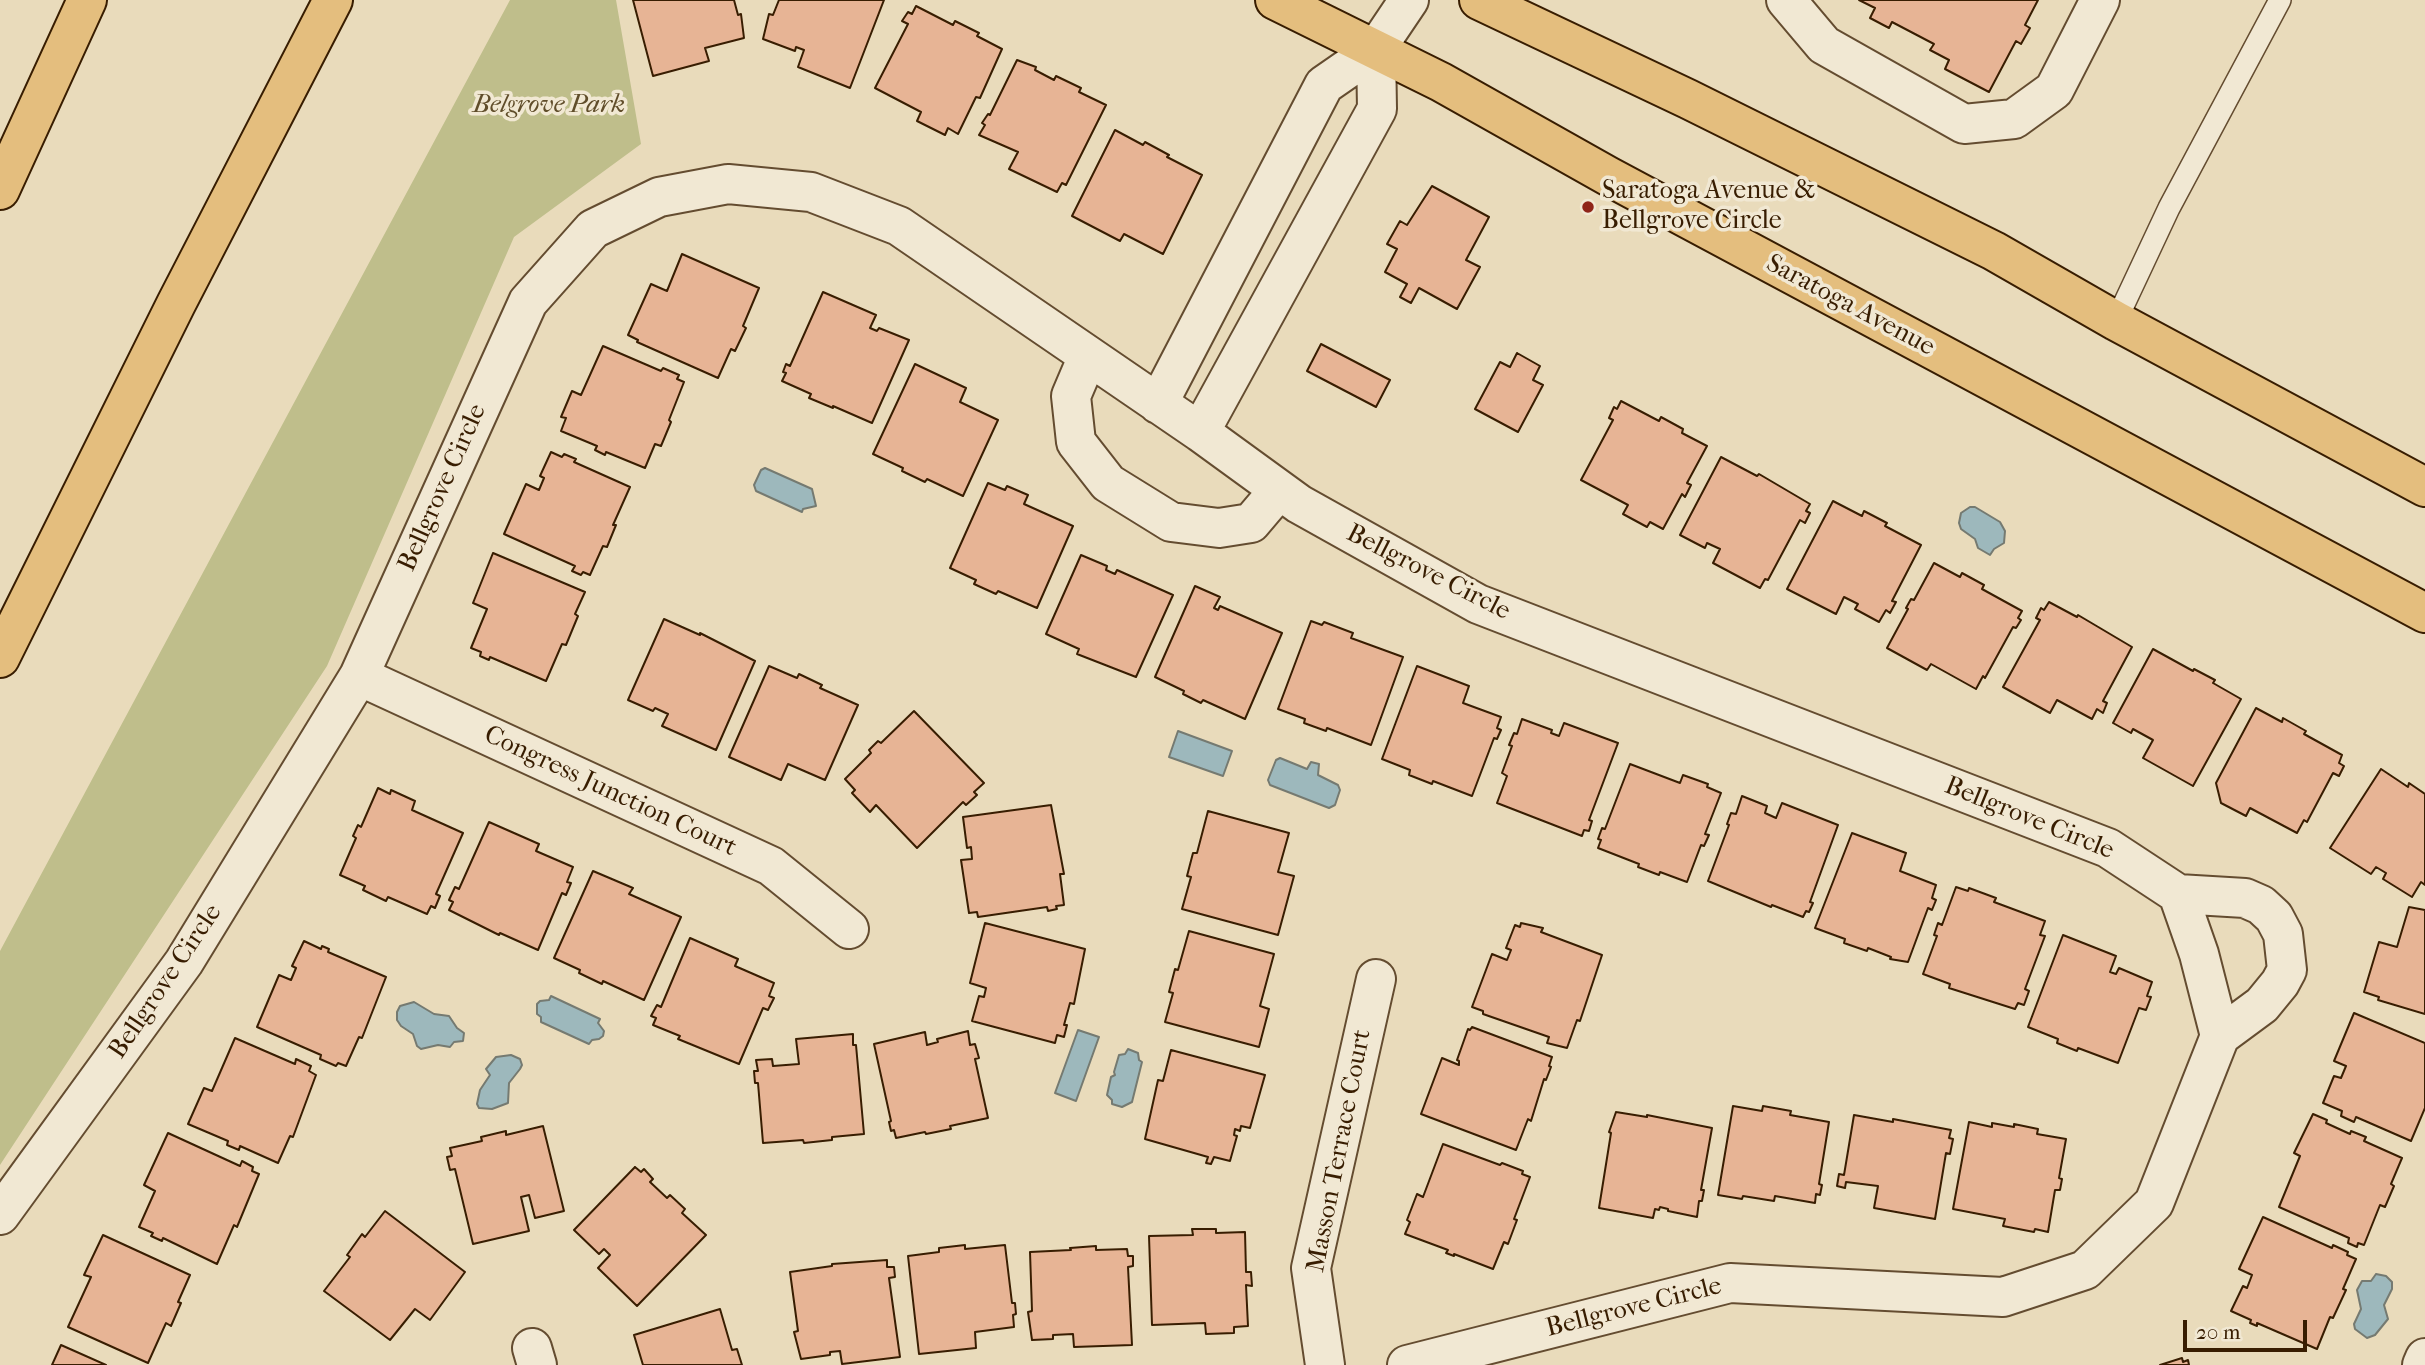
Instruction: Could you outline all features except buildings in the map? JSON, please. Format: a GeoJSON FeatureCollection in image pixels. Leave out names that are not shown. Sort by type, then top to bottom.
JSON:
{"type":"FeatureCollection","features":[{"type":"Feature","properties":{"kind":"highway"},"geometry":{"type":"LineString","coordinates":[[0,190],[87,0]]}},
{"type":"Feature","properties":{"kind":"highway"},"geometry":{"type":"LineString","coordinates":[[0,658],[176,304],[332,0]]}},
{"type":"Feature","properties":{"kind":"highway","name":"Saratoga Avenue"},"geometry":{"type":"LineString","coordinates":[[1275,0],[1441,82],[1608,176],[2425,613]]}},
{"type":"Feature","properties":{"kind":"highway"},"geometry":{"type":"LineString","coordinates":[[1479,0],[1700,105],[1994,251],[2116,321],[2425,487]]}},
{"type":"Feature","properties":{"kind":"street"},"geometry":{"type":"LineString","coordinates":[[1158,404],[1324,85],[1376,49],[1409,0]]}},
{"type":"Feature","properties":{"kind":"street"},"geometry":{"type":"LineString","coordinates":[[1787,0],[1824,45],[1964,124],[2014,120],[2054,90],[2100,0]]}},
{"type":"Feature","properties":{"kind":"street"},"geometry":{"type":"LineString","coordinates":[[1199,432],[1377,109],[1376,49]]}},
{"type":"Feature","properties":{"kind":"street","name":"Bellgrove Circle"},"geometry":{"type":"LineString","coordinates":[[0,1215],[184,962],[359,676],[528,302],[593,229],[659,197],[727,184],[811,192],[899,226],[1299,504],[1478,604],[2108,848],[2178,894]]}},
{"type":"Feature","properties":{"kind":"street"},"geometry":{"type":"LineString","coordinates":[[1088,356],[1071,396],[1076,442],[1108,483],[1171,522],[1219,527],[1251,523],[1279,490]]}},
{"type":"Feature","properties":{"kind":"street","name":"Congress Junction Court"},"geometry":{"type":"LineString","coordinates":[[359,676],[771,866],[849,929]]}},
{"type":"Feature","properties":{"kind":"street"},"geometry":{"type":"LineString","coordinates":[[2178,894],[2245,898],[2261,905],[2274,917],[2283,934],[2287,970],[2280,983],[2262,1005],[2220,1036],[2199,954],[2178,894]]}},
{"type":"Feature","properties":{"kind":"street","name":"Masson Terrace Court"},"geometry":{"type":"LineString","coordinates":[[1325,1365],[1311,1268],[1376,979]]}},
{"type":"Feature","properties":{"kind":"street","name":"Bellgrove Circle"},"geometry":{"type":"LineString","coordinates":[[1407,1365],[1730,1283],[2003,1297],[2085,1270],[2154,1203],[2220,1036]]}},
{"type":"Feature","properties":{"kind":"street"},"geometry":{"type":"LineString","coordinates":[[2422,1365],[2425,1358]]}},
{"type":"Feature","properties":{"kind":"lane"},"geometry":{"type":"LineString","coordinates":[[2116,321],[2169,208],[2280,0]]}},
{"type":"Feature","properties":{"kind":"green space","name":"Belgrove Park"},"geometry":{"type":"Polygon","coordinates":[[[510,0],[616,0],[641,144],[514,237],[327,666],[0,1165],[0,951],[510,0]]]}},
{"type":"Feature","properties":{"kind":"water"},"geometry":{"type":"Polygon","coordinates":[[[765,468],[812,489],[816,506],[803,509],[802,512],[756,491],[754,485],[761,470],[765,468]]]}},
{"type":"Feature","properties":{"kind":"water"},"geometry":{"type":"Polygon","coordinates":[[[1975,507],[2000,522],[2005,531],[2004,543],[1990,555],[1978,548],[1975,539],[1961,529],[1961,513],[1975,507]]]}},
{"type":"Feature","properties":{"kind":"water"},"geometry":{"type":"Polygon","coordinates":[[[1178,731],[1232,751],[1223,776],[1169,757],[1178,731]]]}},
{"type":"Feature","properties":{"kind":"water"},"geometry":{"type":"Polygon","coordinates":[[[1280,758],[1307,769],[1311,762],[1319,764],[1318,775],[1338,785],[1340,790],[1335,805],[1329,808],[1270,785],[1268,780],[1276,760],[1280,758]]]}},
{"type":"Feature","properties":{"kind":"water"},"geometry":{"type":"Polygon","coordinates":[[[551,996],[600,1019],[598,1023],[604,1031],[603,1036],[589,1044],[541,1022],[541,1017],[537,1014],[537,1004],[549,1000],[551,996]]]}},
{"type":"Feature","properties":{"kind":"water"},"geometry":{"type":"Polygon","coordinates":[[[414,1002],[434,1014],[449,1016],[464,1033],[463,1041],[454,1042],[450,1047],[438,1045],[421,1049],[417,1046],[413,1034],[397,1020],[400,1006],[414,1002]]]}},
{"type":"Feature","properties":{"kind":"water"},"geometry":{"type":"Polygon","coordinates":[[[1078,1030],[1099,1037],[1076,1101],[1055,1093],[1078,1030]]]}},
{"type":"Feature","properties":{"kind":"water"},"geometry":{"type":"Polygon","coordinates":[[[1128,1049],[1138,1053],[1142,1062],[1132,1102],[1122,1107],[1112,1104],[1107,1095],[1119,1055],[1125,1054],[1128,1049]]]}},
{"type":"Feature","properties":{"kind":"water"},"geometry":{"type":"Polygon","coordinates":[[[511,1055],[520,1059],[522,1065],[509,1083],[508,1103],[492,1109],[479,1108],[477,1104],[480,1090],[490,1075],[486,1069],[496,1057],[511,1055]]]}},
{"type":"Feature","properties":{"kind":"water"},"geometry":{"type":"Polygon","coordinates":[[[2376,1274],[2386,1276],[2392,1282],[2392,1289],[2384,1305],[2388,1319],[2375,1335],[2367,1338],[2355,1329],[2354,1324],[2361,1309],[2357,1290],[2362,1281],[2371,1281],[2376,1274]]]}},
{"type":"Feature","properties":{"kind":"place","name":"Saratoga Avenue & Bellgrove Circle"},"geometry":{"type":"Point","coordinates":[1588,207]}}]}
